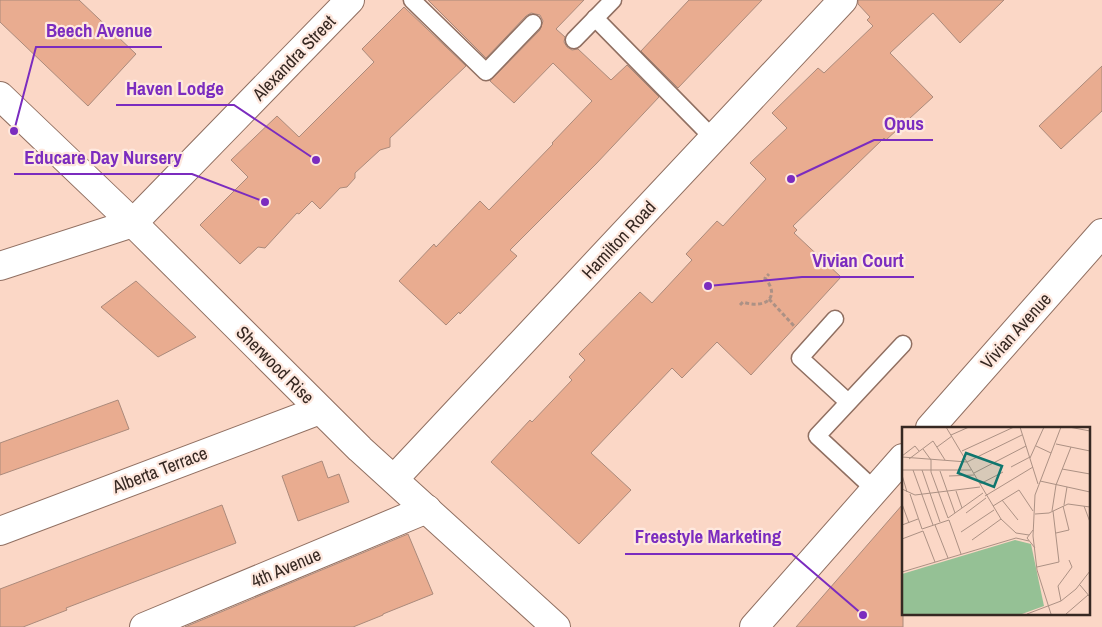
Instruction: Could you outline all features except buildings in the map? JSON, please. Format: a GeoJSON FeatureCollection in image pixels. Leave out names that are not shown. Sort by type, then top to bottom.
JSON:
{"type":"FeatureCollection","features":[{"type":"Feature","properties":{"kind":"street","name":"Alexandra Street"},"geometry":{"type":"LineString","coordinates":[[134,223],[350,0]]}},
{"type":"Feature","properties":{"kind":"street","name":"Hamilton Road"},"geometry":{"type":"LineString","coordinates":[[394,479],[843,0]]}},
{"type":"Feature","properties":{"kind":"street","name":"Sherwood Rise"},"geometry":{"type":"LineString","coordinates":[[0,96],[134,223],[320,410],[556,627]]}},
{"type":"Feature","properties":{"kind":"street"},"geometry":{"type":"LineString","coordinates":[[0,266],[134,223]]}},
{"type":"Feature","properties":{"kind":"street","name":"Vivian Avenue"},"geometry":{"type":"LineString","coordinates":[[931,427],[1102,233]]}},
{"type":"Feature","properties":{"kind":"street","name":"Alberta Terrace"},"geometry":{"type":"LineString","coordinates":[[0,531],[320,410]]}},
{"type":"Feature","properties":{"kind":"street"},"geometry":{"type":"LineString","coordinates":[[754,627],[902,459]]}},
{"type":"Feature","properties":{"kind":"street","name":"4th Avenue"},"geometry":{"type":"LineString","coordinates":[[144,627],[427,510]]}},
{"type":"Feature","properties":{"kind":"lane"},"geometry":{"type":"LineString","coordinates":[[412,0],[486,72],[533,23]]}},
{"type":"Feature","properties":{"kind":"lane"},"geometry":{"type":"LineString","coordinates":[[574,40],[612,0]]}},
{"type":"Feature","properties":{"kind":"lane"},"geometry":{"type":"LineString","coordinates":[[595,18],[714,139]]}},
{"type":"Feature","properties":{"kind":"lane"},"geometry":{"type":"LineString","coordinates":[[835,319],[800,358],[848,402]]}},
{"type":"Feature","properties":{"kind":"lane"},"geometry":{"type":"LineString","coordinates":[[875,490],[817,436],[903,344]]}},
{"type":"Feature","properties":{"kind":"path"},"geometry":{"type":"LineString","coordinates":[[740,305],[743,302],[757,304],[772,296],[772,286],[765,278],[769,274]]}},
{"type":"Feature","properties":{"kind":"path"},"geometry":{"type":"LineString","coordinates":[[769,299],[812,344]]}},
{"type":"Feature","properties":{"kind":"place","name":"Beech Avenue"},"geometry":{"type":"Point","coordinates":[14,131]}},
{"type":"Feature","properties":{"kind":"place","name":"Haven Lodge"},"geometry":{"type":"Point","coordinates":[316,160]}},
{"type":"Feature","properties":{"kind":"place","name":"Opus"},"geometry":{"type":"Point","coordinates":[791,179]}},
{"type":"Feature","properties":{"kind":"place","name":"Educare Day Nursery"},"geometry":{"type":"Point","coordinates":[265,202]}},
{"type":"Feature","properties":{"kind":"place","name":"Vivian Court"},"geometry":{"type":"Point","coordinates":[708,286]}},
{"type":"Feature","properties":{"kind":"place","name":"Freestyle Marketing"},"geometry":{"type":"Point","coordinates":[863,615]}}]}
